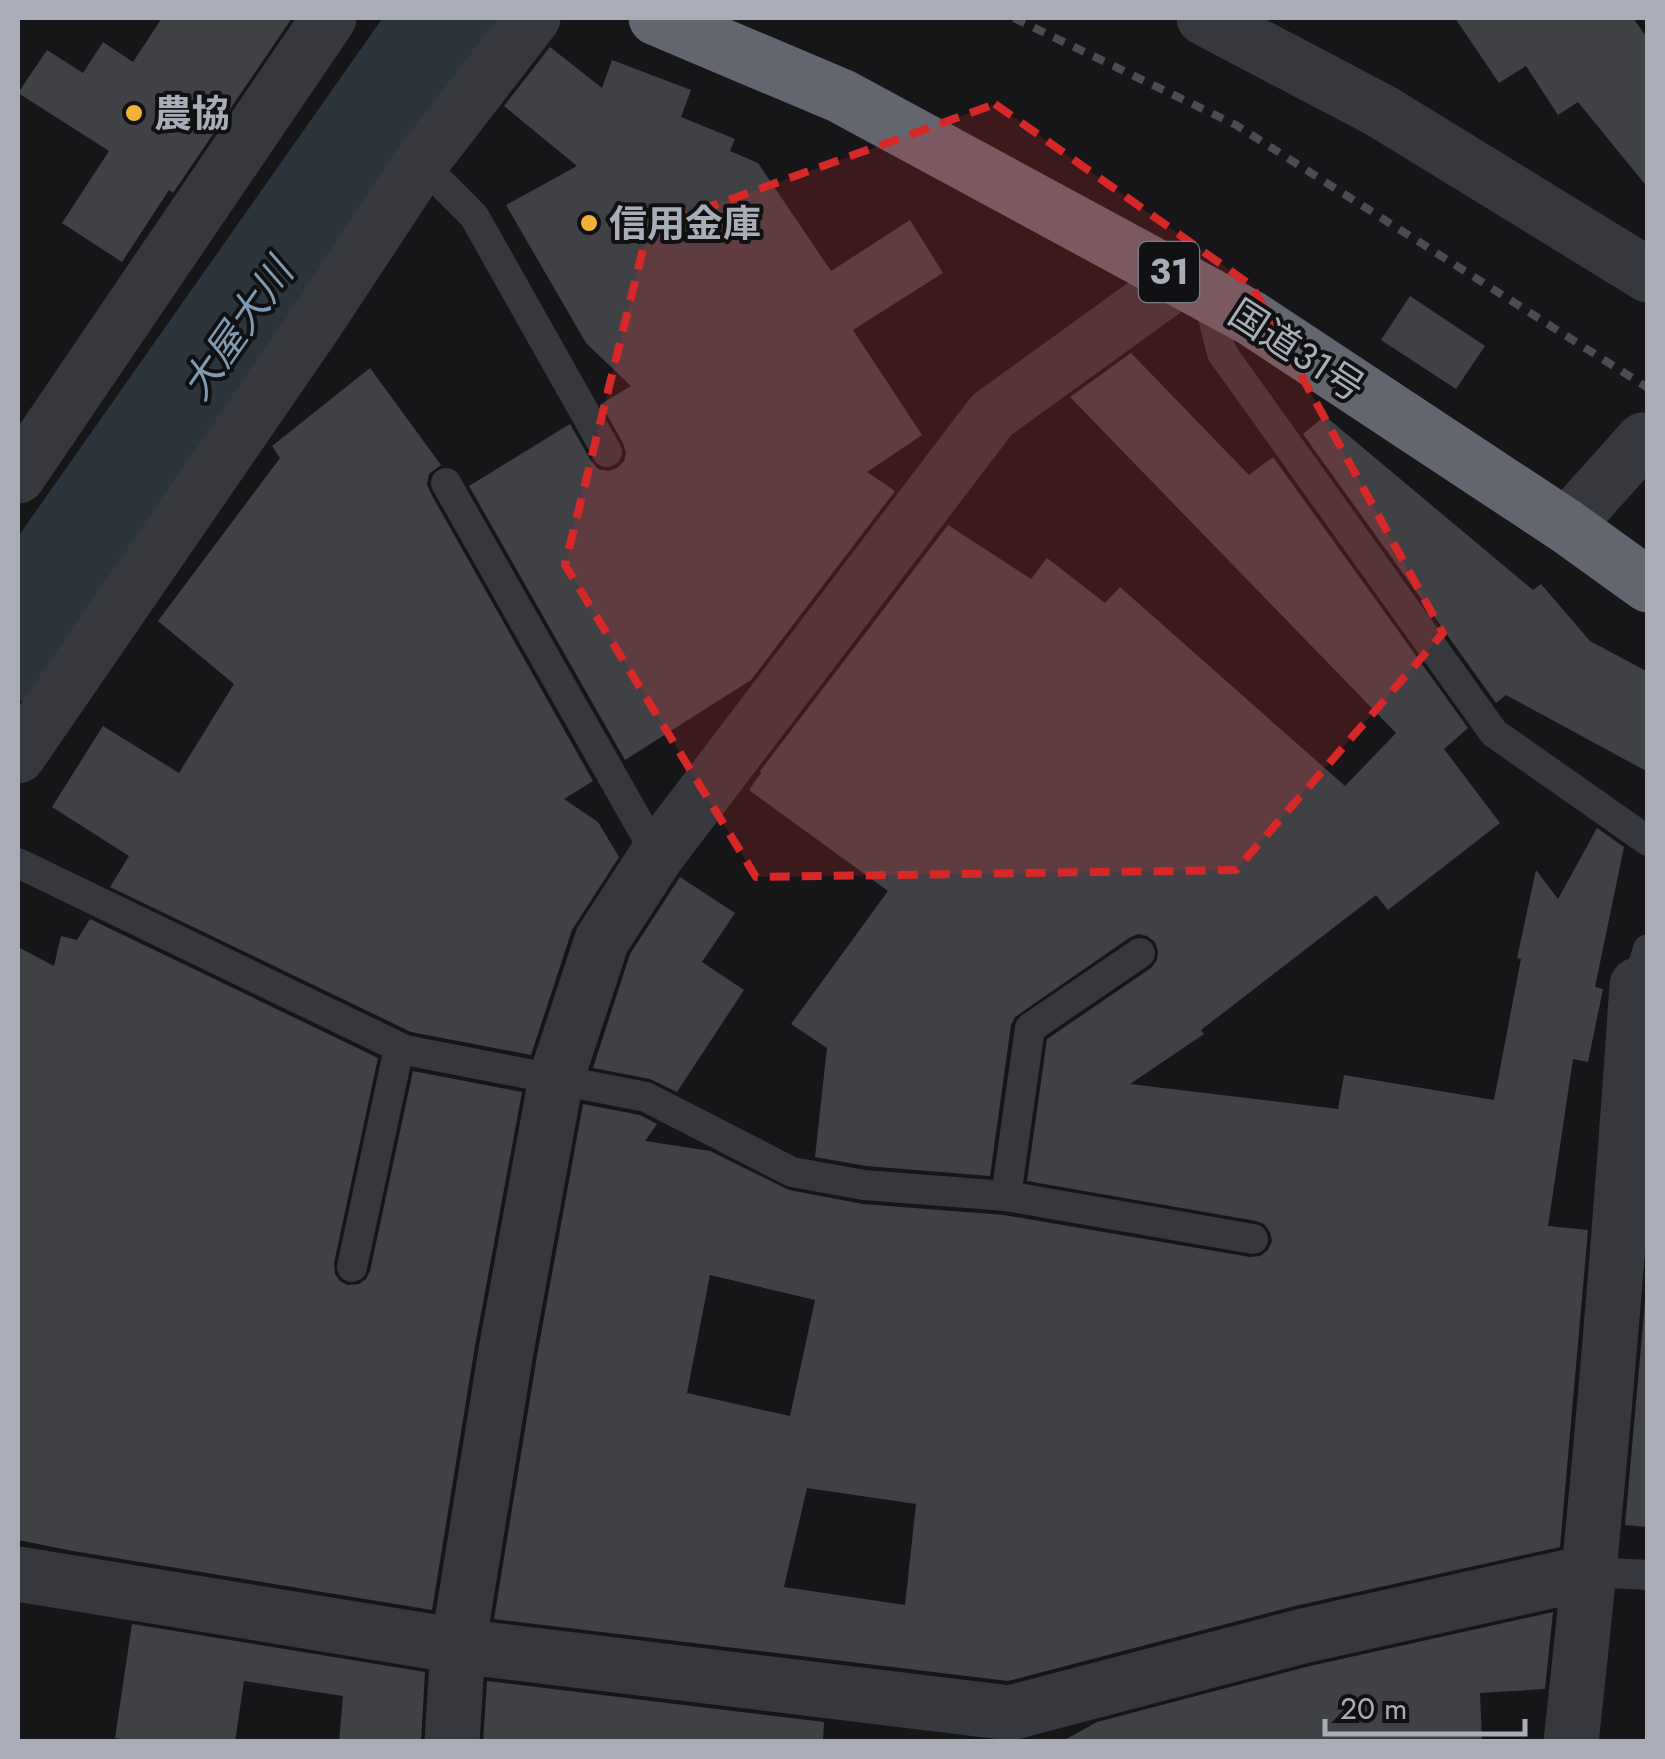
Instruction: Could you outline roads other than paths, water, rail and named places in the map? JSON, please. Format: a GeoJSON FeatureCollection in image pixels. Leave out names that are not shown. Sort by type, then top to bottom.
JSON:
{"type":"FeatureCollection","features":[{"type":"Feature","properties":{"kind":"highway","name":"国道31号"},"geometry":{"type":"LineString","coordinates":[[656,18],[841,96],[1251,318],[1566,526],[1648,585]]}},
{"type":"Feature","properties":{"kind":"street"},"geometry":{"type":"LineString","coordinates":[[18,476],[329,18]]}},
{"type":"Feature","properties":{"kind":"street"},"geometry":{"type":"LineString","coordinates":[[18,756],[316,324],[420,162],[533,18]]}},
{"type":"Feature","properties":{"kind":"street"},"geometry":{"type":"LineString","coordinates":[[1204,18],[1381,111],[1648,275]]}},
{"type":"Feature","properties":{"kind":"street"},"geometry":{"type":"LineString","coordinates":[[452,1742],[458,1646],[506,1351],[556,1080],[602,940],[657,855],[992,415],[1194,286]]}},
{"type":"Feature","properties":{"kind":"street"},"geometry":{"type":"LineString","coordinates":[[1566,526],[1643,440]]}},
{"type":"Feature","properties":{"kind":"street"},"geometry":{"type":"LineString","coordinates":[[1572,1742],[1644,974]]}},
{"type":"Feature","properties":{"kind":"street"},"geometry":{"type":"LineString","coordinates":[[18,1574],[458,1646],[997,1727],[1302,1636],[1590,1572]]}},
{"type":"Feature","properties":{"kind":"lane"},"geometry":{"type":"LineString","coordinates":[[420,162],[474,216],[607,452]]}},
{"type":"Feature","properties":{"kind":"lane"},"geometry":{"type":"LineString","coordinates":[[1194,286],[1222,354],[1494,733],[1648,841]]}},
{"type":"Feature","properties":{"kind":"lane"},"geometry":{"type":"LineString","coordinates":[[446,483],[657,855]]}},
{"type":"Feature","properties":{"kind":"lane"},"geometry":{"type":"LineString","coordinates":[[18,863],[399,1048],[646,1097],[792,1172],[864,1185],[1006,1196],[1253,1239]]}},
{"type":"Feature","properties":{"kind":"lane"},"geometry":{"type":"LineString","coordinates":[[1006,1196],[1030,1028],[1140,953]]}},
{"type":"Feature","properties":{"kind":"lane"},"geometry":{"type":"LineString","coordinates":[[352,1267],[399,1048]]}},
{"type":"Feature","properties":{"kind":"lane"},"geometry":{"type":"LineString","coordinates":[[1590,1572],[1648,1574]]}},
{"type":"Feature","properties":{"kind":"waterway","name":"大屋大川"},"geometry":{"type":"LineString","coordinates":[[18,641],[456,18]]}},
{"type":"Feature","properties":{"kind":"railway"},"geometry":{"type":"LineString","coordinates":[[1014,18],[1236,125],[1648,388]]}},
{"type":"Feature","properties":{"kind":"place","name":"農協"},"geometry":{"type":"Point","coordinates":[134,113]}},
{"type":"Feature","properties":{"kind":"place","name":"信用金庫"},"geometry":{"type":"Point","coordinates":[589,223]}}]}
